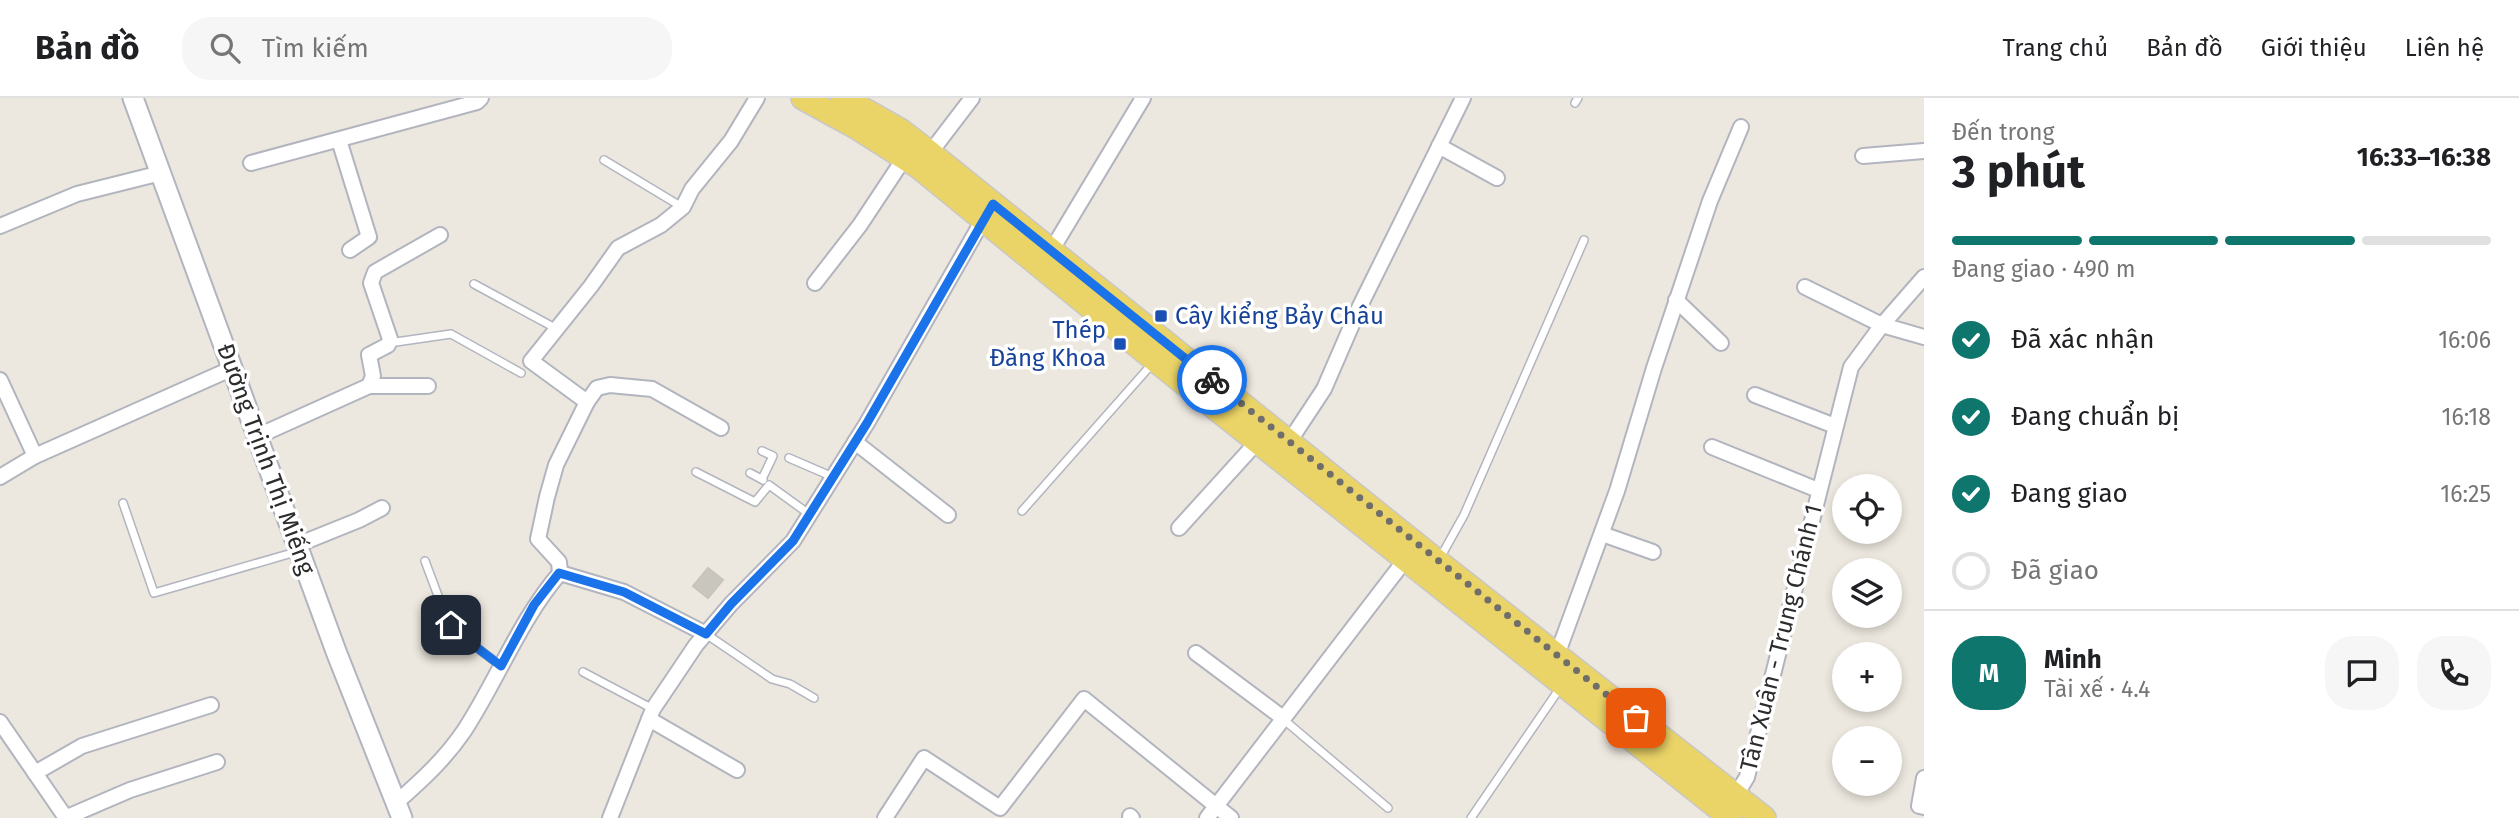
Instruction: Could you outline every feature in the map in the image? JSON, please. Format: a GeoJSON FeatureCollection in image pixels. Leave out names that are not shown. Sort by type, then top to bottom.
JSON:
{"type":"FeatureCollection","features":[{"type":"Feature","properties":{"kind":"main road","name":"Đường Trịnh Thị Miếng"},"geometry":{"type":"LineString","coordinates":[[133,98],[337,654],[401,814]]}},
{"type":"Feature","properties":{"kind":"main road"},"geometry":{"type":"LineString","coordinates":[[803,98],[905,157],[988,212],[1046,259],[1289,442],[1557,655],[1727,811]]}},
{"type":"Feature","properties":{"kind":"main road"},"geometry":{"type":"LineString","coordinates":[[843,98],[900,130],[930,153],[988,212]]}},
{"type":"Feature","properties":{"kind":"main road"},"geometry":{"type":"LineString","coordinates":[[1046,259],[1155,360],[1563,684],[1727,811],[1764,818]]}},
{"type":"Feature","properties":{"kind":"street"},"geometry":{"type":"LineString","coordinates":[[251,163],[477,103],[481,98]]}},
{"type":"Feature","properties":{"kind":"street"},"geometry":{"type":"LineString","coordinates":[[521,373],[618,248],[661,225],[683,207],[692,189],[731,141],[757,98]]}},
{"type":"Feature","properties":{"kind":"street"},"geometry":{"type":"LineString","coordinates":[[930,153],[972,98]]}},
{"type":"Feature","properties":{"kind":"street"},"geometry":{"type":"LineString","coordinates":[[1046,259],[1143,98]]}},
{"type":"Feature","properties":{"kind":"street"},"geometry":{"type":"LineString","coordinates":[[1289,442],[1324,389],[1360,306],[1463,98]]}},
{"type":"Feature","properties":{"kind":"street"},"geometry":{"type":"LineString","coordinates":[[1557,655],[1602,534],[1710,201],[1741,127]]}},
{"type":"Feature","properties":{"kind":"street"},"geometry":{"type":"LineString","coordinates":[[339,140],[369,237],[350,250]]}},
{"type":"Feature","properties":{"kind":"street"},"geometry":{"type":"LineString","coordinates":[[1439,146],[1497,178]]}},
{"type":"Feature","properties":{"kind":"street"},"geometry":{"type":"LineString","coordinates":[[1863,156],[1924,150]]}},
{"type":"Feature","properties":{"kind":"street"},"geometry":{"type":"LineString","coordinates":[[815,283],[860,225],[905,157]]}},
{"type":"Feature","properties":{"kind":"street"},"geometry":{"type":"LineString","coordinates":[[0,226],[76,194],[161,173]]}},
{"type":"Feature","properties":{"kind":"street"},"geometry":{"type":"LineString","coordinates":[[610,818],[651,714],[706,634],[731,604],[793,541],[855,442],[988,212]]}},
{"type":"Feature","properties":{"kind":"street"},"geometry":{"type":"LineString","coordinates":[[369,386],[373,376],[369,355],[390,340],[370,283],[373,276],[375,272],[440,234]]}},
{"type":"Feature","properties":{"kind":"street","name":"Tân Xuân - Trung Chánh 1"},"geometry":{"type":"LineString","coordinates":[[1727,811],[1747,777],[1851,367],[1882,325],[1924,277]]}},
{"type":"Feature","properties":{"kind":"street"},"geometry":{"type":"LineString","coordinates":[[1805,287],[1882,325],[1924,337]]}},
{"type":"Feature","properties":{"kind":"street"},"geometry":{"type":"LineString","coordinates":[[1676,300],[1721,343]]}},
{"type":"Feature","properties":{"kind":"street"},"geometry":{"type":"LineString","coordinates":[[531,360],[587,402]]}},
{"type":"Feature","properties":{"kind":"street"},"geometry":{"type":"LineString","coordinates":[[0,477],[35,456],[233,368]]}},
{"type":"Feature","properties":{"kind":"street"},"geometry":{"type":"LineString","coordinates":[[0,380],[35,456]]}},
{"type":"Feature","properties":{"kind":"street"},"geometry":{"type":"LineString","coordinates":[[401,814],[463,732],[534,605],[559,573],[558,562],[538,539],[556,465],[587,402],[597,388],[610,385],[652,389],[721,428]]}},
{"type":"Feature","properties":{"kind":"street"},"geometry":{"type":"LineString","coordinates":[[258,436],[369,386],[428,386]]}},
{"type":"Feature","properties":{"kind":"street"},"geometry":{"type":"LineString","coordinates":[[1755,395],[1835,426]]}},
{"type":"Feature","properties":{"kind":"street"},"geometry":{"type":"LineString","coordinates":[[855,442],[948,515]]}},
{"type":"Feature","properties":{"kind":"street"},"geometry":{"type":"LineString","coordinates":[[1180,528],[1257,442]]}},
{"type":"Feature","properties":{"kind":"street"},"geometry":{"type":"LineString","coordinates":[[1712,447],[1818,490]]}},
{"type":"Feature","properties":{"kind":"street"},"geometry":{"type":"LineString","coordinates":[[299,548],[382,508]]}},
{"type":"Feature","properties":{"kind":"street"},"geometry":{"type":"LineString","coordinates":[[1602,534],[1653,552]]}},
{"type":"Feature","properties":{"kind":"street"},"geometry":{"type":"LineString","coordinates":[[1207,818],[1405,560]]}},
{"type":"Feature","properties":{"kind":"street"},"geometry":{"type":"LineString","coordinates":[[559,573],[624,592],[706,634]]}},
{"type":"Feature","properties":{"kind":"street"},"geometry":{"type":"LineString","coordinates":[[1196,653],[1283,718]]}},
{"type":"Feature","properties":{"kind":"street"},"geometry":{"type":"LineString","coordinates":[[885,818],[924,758],[1000,808],[1084,699],[1231,818]]}},
{"type":"Feature","properties":{"kind":"street"},"geometry":{"type":"LineString","coordinates":[[35,773],[82,746],[211,705]]}},
{"type":"Feature","properties":{"kind":"street"},"geometry":{"type":"LineString","coordinates":[[651,714],[737,770]]}},
{"type":"Feature","properties":{"kind":"street"},"geometry":{"type":"LineString","coordinates":[[0,722],[66,818],[130,790],[217,762]]}},
{"type":"Feature","properties":{"kind":"street"},"geometry":{"type":"LineString","coordinates":[[1924,778],[1919,806],[1924,807]]}},
{"type":"Feature","properties":{"kind":"lane"},"geometry":{"type":"LineString","coordinates":[[604,160],[683,207]]}},
{"type":"Feature","properties":{"kind":"lane"},"geometry":{"type":"LineString","coordinates":[[1438,562],[1464,515],[1584,240]]}},
{"type":"Feature","properties":{"kind":"lane"},"geometry":{"type":"LineString","coordinates":[[474,284],[557,329]]}},
{"type":"Feature","properties":{"kind":"lane"},"geometry":{"type":"LineString","coordinates":[[389,343],[451,334],[521,373]]}},
{"type":"Feature","properties":{"kind":"lane"},"geometry":{"type":"LineString","coordinates":[[1022,512],[1155,360]]}},
{"type":"Feature","properties":{"kind":"lane"},"geometry":{"type":"LineString","coordinates":[[762,451],[774,456],[762,479]]}},
{"type":"Feature","properties":{"kind":"lane"},"geometry":{"type":"LineString","coordinates":[[789,458],[833,477]]}},
{"type":"Feature","properties":{"kind":"lane"},"geometry":{"type":"LineString","coordinates":[[696,472],[755,502],[769,485]]}},
{"type":"Feature","properties":{"kind":"lane"},"geometry":{"type":"LineString","coordinates":[[750,473],[809,514]]}},
{"type":"Feature","properties":{"kind":"lane"},"geometry":{"type":"LineString","coordinates":[[123,503],[154,593],[299,548]]}},
{"type":"Feature","properties":{"kind":"lane"},"geometry":{"type":"LineString","coordinates":[[425,561],[446,617],[455,631],[501,666]]}},
{"type":"Feature","properties":{"kind":"lane"},"geometry":{"type":"LineString","coordinates":[[706,634],[772,679],[790,684],[814,698]]}},
{"type":"Feature","properties":{"kind":"lane"},"geometry":{"type":"LineString","coordinates":[[583,673],[651,714]]}},
{"type":"Feature","properties":{"kind":"lane"},"geometry":{"type":"LineString","coordinates":[[1471,818],[1563,684]]}},
{"type":"Feature","properties":{"kind":"lane"},"geometry":{"type":"LineString","coordinates":[[1283,718],[1388,808]]}},
{"type":"Feature","properties":{"kind":"building"},"geometry":{"type":"Polygon","coordinates":[[[708,568],[723,580],[708,598],[693,586],[708,568]]]}},
{"type":"Feature","properties":{"kind":"way so far"},"geometry":{"type":"LineString","coordinates":[[1212,380],[1636,718]]}},
{"type":"Feature","properties":{"kind":"place","name":"Cây kiểng Bảy Châu"},"geometry":{"type":"Point","coordinates":[1161,316]}},
{"type":"Feature","properties":{"kind":"place","name":"Thép Đăng Khoa"},"geometry":{"type":"Point","coordinates":[1120,344]}},
{"type":"Feature","properties":{"kind":"route"},"geometry":{"type":"LineString","coordinates":[[451,625],[455,631],[501,666],[534,605],[559,573],[624,592],[706,634],[731,604],[793,541],[867,423],[993,204],[1212,380]]}}]}
